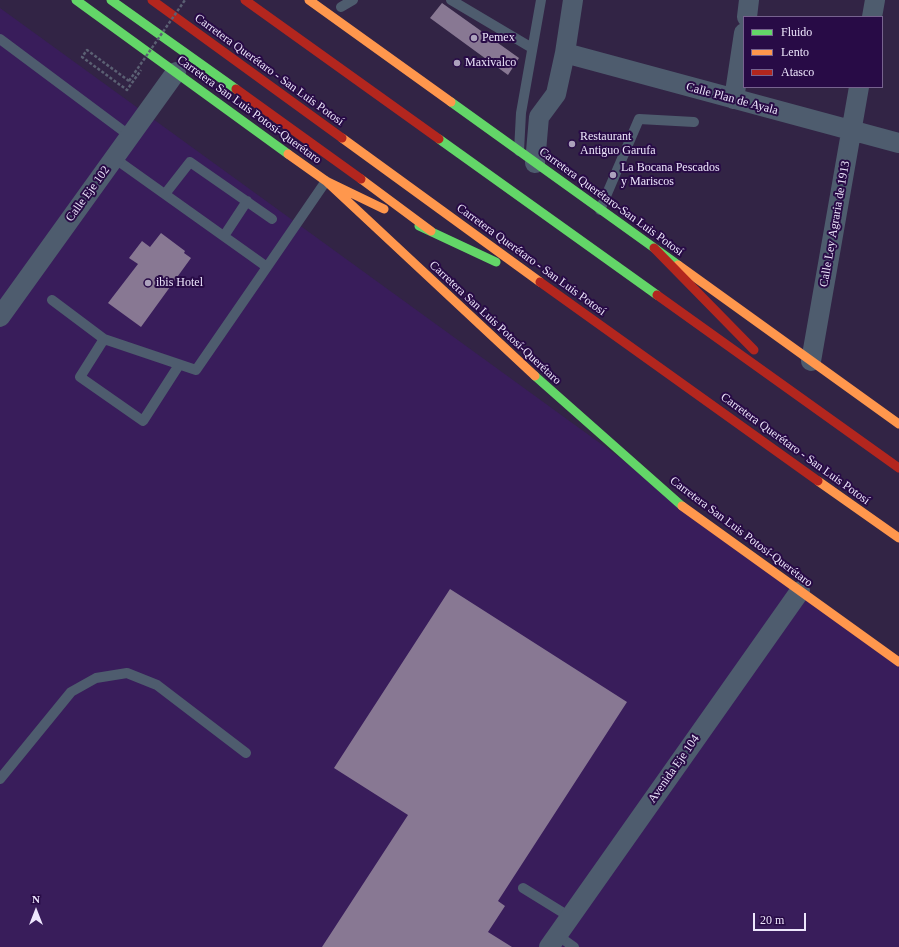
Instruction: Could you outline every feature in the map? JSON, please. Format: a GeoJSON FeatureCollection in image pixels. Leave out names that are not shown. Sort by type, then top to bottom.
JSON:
{"type":"FeatureCollection","features":[{"type":"Feature","properties":{"kind":"main road","name":"Carretera San Luis Potosí-Querétaro"},"geometry":{"type":"LineString","coordinates":[[76,0],[326,181],[546,385],[681,505],[899,662]]}},
{"type":"Feature","properties":{"kind":"main road"},"geometry":{"type":"LineString","coordinates":[[111,0],[294,130],[431,231]]}},
{"type":"Feature","properties":{"kind":"main road","name":"Carretera Querétaro - San Luis Potosí"},"geometry":{"type":"LineString","coordinates":[[152,0],[544,285],[899,538]]}},
{"type":"Feature","properties":{"kind":"main road"},"geometry":{"type":"LineString","coordinates":[[246,0],[794,391],[899,468]]}},
{"type":"Feature","properties":{"kind":"main road","name":"Carretera Querétaro-San Luis Potosí"},"geometry":{"type":"LineString","coordinates":[[309,0],[899,424]]}},
{"type":"Feature","properties":{"kind":"main road"},"geometry":{"type":"LineString","coordinates":[[344,10],[377,49]]}},
{"type":"Feature","properties":{"kind":"main road"},"geometry":{"type":"LineString","coordinates":[[326,181],[544,285]]}},
{"type":"Feature","properties":{"kind":"main road"},"geometry":{"type":"LineString","coordinates":[[654,248],[794,391]]}},
{"type":"Feature","properties":{"kind":"main road"},"geometry":{"type":"LineString","coordinates":[[866,514],[890,542]]}},
{"type":"Feature","properties":{"kind":"street"},"geometry":{"type":"LineString","coordinates":[[535,163],[530,115],[556,94],[565,53],[573,0]]}},
{"type":"Feature","properties":{"kind":"street"},"geometry":{"type":"LineString","coordinates":[[747,16],[749,0]]}},
{"type":"Feature","properties":{"kind":"street"},"geometry":{"type":"LineString","coordinates":[[872,16],[875,0]]}},
{"type":"Feature","properties":{"kind":"street"},"geometry":{"type":"LineString","coordinates":[[734,99],[743,40]]}},
{"type":"Feature","properties":{"kind":"street","name":"Calle Plan de Ayala"},"geometry":{"type":"LineString","coordinates":[[565,53],[899,143]]}},
{"type":"Feature","properties":{"kind":"street","name":"Calle Eje 102"},"geometry":{"type":"LineString","coordinates":[[0,317],[176,72]]}},
{"type":"Feature","properties":{"kind":"street","name":"Calle Ley Agraria de 1913"},"geometry":{"type":"LineString","coordinates":[[811,361],[859,88]]}},
{"type":"Feature","properties":{"kind":"street","name":"Avenida Eje 104"},"geometry":{"type":"LineString","coordinates":[[553,941],[800,591]]}},
{"type":"Feature","properties":{"kind":"lane"},"geometry":{"type":"LineString","coordinates":[[344,10],[353,0]]}},
{"type":"Feature","properties":{"kind":"lane"},"geometry":{"type":"LineString","coordinates":[[450,0],[532,48]]}},
{"type":"Feature","properties":{"kind":"lane"},"geometry":{"type":"LineString","coordinates":[[519,150],[530,115],[532,48],[541,0]]}},
{"type":"Feature","properties":{"kind":"lane"},"geometry":{"type":"LineString","coordinates":[[0,39],[130,136]]}},
{"type":"Feature","properties":{"kind":"lane"},"geometry":{"type":"LineString","coordinates":[[600,210],[639,119],[694,122]]}},
{"type":"Feature","properties":{"kind":"lane"},"geometry":{"type":"LineString","coordinates":[[114,158],[267,267]]}},
{"type":"Feature","properties":{"kind":"lane"},"geometry":{"type":"LineString","coordinates":[[165,194],[190,162],[272,219]]}},
{"type":"Feature","properties":{"kind":"lane"},"geometry":{"type":"LineString","coordinates":[[52,300],[104,339],[196,370],[326,181]]}},
{"type":"Feature","properties":{"kind":"lane"},"geometry":{"type":"LineString","coordinates":[[224,236],[247,201]]}},
{"type":"Feature","properties":{"kind":"lane"},"geometry":{"type":"LineString","coordinates":[[104,339],[80,377],[143,420],[179,365]]}},
{"type":"Feature","properties":{"kind":"lane"},"geometry":{"type":"LineString","coordinates":[[0,779],[71,692],[96,678],[127,672],[157,685],[246,753]]}},
{"type":"Feature","properties":{"kind":"lane"},"geometry":{"type":"LineString","coordinates":[[523,888],[570,917]]}},
{"type":"Feature","properties":{"kind":"lane"},"geometry":{"type":"LineString","coordinates":[[553,941],[574,947]]}},
{"type":"Feature","properties":{"kind":"path"},"geometry":{"type":"LineString","coordinates":[[126,90],[82,57],[87,50],[129,81],[185,0]]}},
{"type":"Feature","properties":{"kind":"shaded area"},"geometry":{"type":"Polygon","coordinates":[[[0,8],[899,660],[899,947],[0,947],[0,8]]]}},
{"type":"Feature","properties":{"kind":"building","name":"Pemex"},"geometry":{"type":"Polygon","coordinates":[[[442,3],[519,58],[508,75],[430,18],[442,3]]]}},
{"type":"Feature","properties":{"kind":"building","name":"ibis Hotel"},"geometry":{"type":"Polygon","coordinates":[[[161,233],[185,251],[184,253],[191,258],[141,327],[108,303],[138,264],[129,258],[142,241],[150,247],[161,233]]]}},
{"type":"Feature","properties":{"kind":"building"},"geometry":{"type":"Polygon","coordinates":[[[450,589],[627,702],[498,901],[505,906],[488,932],[512,947],[322,947],[408,815],[334,768],[450,589]]]}},
{"type":"Feature","properties":{"kind":"traffic: fast"},"geometry":{"type":"LineString","coordinates":[[76,0],[288,154]]}},
{"type":"Feature","properties":{"kind":"traffic: fast"},"geometry":{"type":"LineString","coordinates":[[111,0],[236,89]]}},
{"type":"Feature","properties":{"kind":"traffic: fast"},"geometry":{"type":"LineString","coordinates":[[451,102],[678,265]]}},
{"type":"Feature","properties":{"kind":"traffic: fast"},"geometry":{"type":"LineString","coordinates":[[439,139],[657,295]]}},
{"type":"Feature","properties":{"kind":"traffic: fast"},"geometry":{"type":"LineString","coordinates":[[419,226],[496,262]]}},
{"type":"Feature","properties":{"kind":"traffic: fast"},"geometry":{"type":"LineString","coordinates":[[535,376],[682,506]]}},
{"type":"Feature","properties":{"kind":"traffic: slow"},"geometry":{"type":"LineString","coordinates":[[309,0],[451,102]]}},
{"type":"Feature","properties":{"kind":"traffic: slow"},"geometry":{"type":"LineString","coordinates":[[342,138],[540,282]]}},
{"type":"Feature","properties":{"kind":"traffic: slow"},"geometry":{"type":"LineString","coordinates":[[288,154],[326,181],[535,376]]}},
{"type":"Feature","properties":{"kind":"traffic: slow"},"geometry":{"type":"LineString","coordinates":[[361,179],[431,231]]}},
{"type":"Feature","properties":{"kind":"traffic: slow"},"geometry":{"type":"LineString","coordinates":[[326,181],[384,209]]}},
{"type":"Feature","properties":{"kind":"traffic: slow"},"geometry":{"type":"LineString","coordinates":[[678,265],[899,424]]}},
{"type":"Feature","properties":{"kind":"traffic: slow"},"geometry":{"type":"LineString","coordinates":[[818,481],[899,538]]}},
{"type":"Feature","properties":{"kind":"traffic: slow"},"geometry":{"type":"LineString","coordinates":[[682,506],[899,662]]}},
{"type":"Feature","properties":{"kind":"traffic: jam"},"geometry":{"type":"LineString","coordinates":[[152,0],[342,138]]}},
{"type":"Feature","properties":{"kind":"traffic: jam"},"geometry":{"type":"LineString","coordinates":[[245,0],[439,139]]}},
{"type":"Feature","properties":{"kind":"traffic: jam"},"geometry":{"type":"LineString","coordinates":[[236,89],[361,179]]}},
{"type":"Feature","properties":{"kind":"traffic: jam"},"geometry":{"type":"LineString","coordinates":[[654,248],[754,350]]}},
{"type":"Feature","properties":{"kind":"traffic: jam"},"geometry":{"type":"LineString","coordinates":[[540,282],[818,481]]}},
{"type":"Feature","properties":{"kind":"traffic: jam"},"geometry":{"type":"LineString","coordinates":[[657,295],[899,468]]}},
{"type":"Feature","properties":{"kind":"place","name":"Pemex"},"geometry":{"type":"Point","coordinates":[474,38]}},
{"type":"Feature","properties":{"kind":"place","name":"Maxivalco"},"geometry":{"type":"Point","coordinates":[457,63]}},
{"type":"Feature","properties":{"kind":"place","name":"Restaurant Antiguo Garufa"},"geometry":{"type":"Point","coordinates":[572,144]}},
{"type":"Feature","properties":{"kind":"place","name":"La Bocana Pescados y Mariscos"},"geometry":{"type":"Point","coordinates":[613,175]}},
{"type":"Feature","properties":{"kind":"place","name":"ibis Hotel"},"geometry":{"type":"Point","coordinates":[148,283]}}]}
